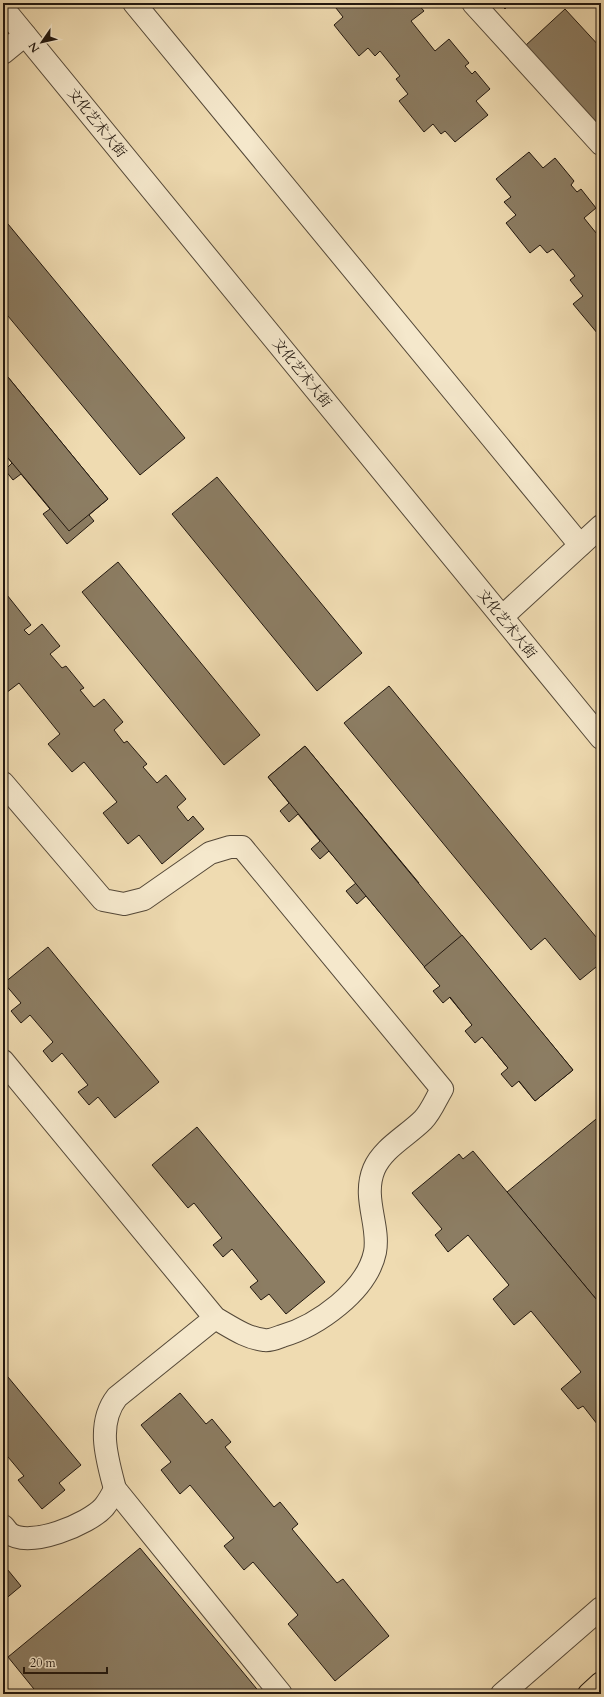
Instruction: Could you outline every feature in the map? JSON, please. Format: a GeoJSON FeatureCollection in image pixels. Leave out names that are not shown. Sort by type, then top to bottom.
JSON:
{"type":"FeatureCollection","features":[{"type":"Feature","properties":{"kind":"main road"},"geometry":{"type":"LineString","coordinates":[[589,1694],[601,1683]]}},
{"type":"Feature","properties":{"kind":"street"},"geometry":{"type":"LineString","coordinates":[[134,3],[580,545]]}},
{"type":"Feature","properties":{"kind":"street"},"geometry":{"type":"LineString","coordinates":[[473,3],[601,144]]}},
{"type":"Feature","properties":{"kind":"street","name":"文化艺术大街"},"geometry":{"type":"LineString","coordinates":[[3,8],[601,738]]}},
{"type":"Feature","properties":{"kind":"street"},"geometry":{"type":"LineString","coordinates":[[3,53],[25,35]]}},
{"type":"Feature","properties":{"kind":"street"},"geometry":{"type":"LineString","coordinates":[[502,617],[601,526]]}},
{"type":"Feature","properties":{"kind":"street"},"geometry":{"type":"LineString","coordinates":[[3,783],[103,900],[124,904],[144,899],[210,853],[230,847],[242,847],[442,1089],[424,1119],[388,1150],[375,1166],[371,1176],[369,1198],[375,1239],[375,1250],[373,1261],[368,1271],[342,1302],[317,1322],[287,1335],[266,1340],[250,1338],[215,1318],[3,1062]]}},
{"type":"Feature","properties":{"kind":"street"},"geometry":{"type":"LineString","coordinates":[[215,1318],[117,1397],[110,1405],[107,1416],[105,1449],[115,1489],[281,1694]]}},
{"type":"Feature","properties":{"kind":"street"},"geometry":{"type":"LineString","coordinates":[[3,1526],[10,1534],[26,1538],[47,1536],[87,1520],[104,1507],[115,1489]]}},
{"type":"Feature","properties":{"kind":"street"},"geometry":{"type":"LineString","coordinates":[[502,1694],[601,1608]]}},
{"type":"Feature","properties":{"kind":"building"},"geometry":{"type":"Polygon","coordinates":[[[332,3],[417,3],[424,11],[411,21],[435,51],[449,39],[469,63],[465,66],[472,74],[475,71],[490,89],[476,101],[488,115],[455,142],[445,131],[441,134],[433,124],[424,132],[399,101],[408,94],[396,79],[400,76],[380,51],[375,56],[368,48],[359,56],[334,25],[343,17],[332,3]]]}},
{"type":"Feature","properties":{"kind":"building"},"geometry":{"type":"Polygon","coordinates":[[[499,3],[511,3],[505,9],[499,3]]]}},
{"type":"Feature","properties":{"kind":"building"},"geometry":{"type":"Polygon","coordinates":[[[593,3],[601,3],[601,12],[593,3]]]}},
{"type":"Feature","properties":{"kind":"building"},"geometry":{"type":"Polygon","coordinates":[[[565,9],[601,48],[601,128],[525,46],[565,9]]]}},
{"type":"Feature","properties":{"kind":"building"},"geometry":{"type":"Polygon","coordinates":[[[529,152],[543,168],[555,158],[574,181],[571,185],[577,192],[581,189],[596,208],[584,218],[601,239],[601,332],[598,334],[573,304],[583,296],[570,280],[575,276],[553,249],[547,253],[540,245],[530,253],[506,223],[516,215],[504,202],[511,197],[496,179],[529,152]]]}},
{"type":"Feature","properties":{"kind":"building"},"geometry":{"type":"Polygon","coordinates":[[[3,218],[185,438],[140,475],[3,310],[3,218]]]}},
{"type":"Feature","properties":{"kind":"building"},"geometry":{"type":"Polygon","coordinates":[[[3,371],[108,499],[89,515],[94,521],[67,544],[43,514],[50,509],[21,474],[13,480],[5,470],[12,463],[3,452],[3,371]]]}},
{"type":"Feature","properties":{"kind":"building"},"geometry":{"type":"Polygon","coordinates":[[[3,371],[108,499],[69,531],[3,452],[3,371]]]}},
{"type":"Feature","properties":{"kind":"building"},"geometry":{"type":"Polygon","coordinates":[[[217,477],[362,653],[317,691],[172,514],[217,477]]]}},
{"type":"Feature","properties":{"kind":"building"},"geometry":{"type":"Polygon","coordinates":[[[118,562],[260,735],[224,765],[82,592],[118,562]]]}},
{"type":"Feature","properties":{"kind":"building"},"geometry":{"type":"Polygon","coordinates":[[[7,595],[31,625],[24,630],[29,635],[42,624],[60,646],[50,654],[62,668],[66,666],[84,688],[80,690],[94,707],[104,699],[123,722],[114,730],[124,743],[127,741],[147,764],[143,767],[157,783],[166,775],[186,799],[177,807],[188,821],[193,816],[204,829],[162,864],[139,835],[128,844],[103,813],[117,802],[84,762],[72,772],[48,744],[60,734],[19,683],[6,693],[3,690],[3,599],[7,595]]]}},
{"type":"Feature","properties":{"kind":"building"},"geometry":{"type":"Polygon","coordinates":[[[389,686],[601,943],[601,963],[580,980],[545,938],[531,950],[344,723],[389,686]]]}},
{"type":"Feature","properties":{"kind":"building"},"geometry":{"type":"Polygon","coordinates":[[[305,746],[419,883],[381,914],[366,896],[357,904],[346,891],[356,883],[329,851],[320,859],[311,849],[320,841],[298,814],[289,822],[280,811],[289,803],[268,777],[305,746]]]}},
{"type":"Feature","properties":{"kind":"building"},"geometry":{"type":"Polygon","coordinates":[[[305,746],[573,1070],[535,1101],[268,777],[305,746]]]}},
{"type":"Feature","properties":{"kind":"building"},"geometry":{"type":"Polygon","coordinates":[[[462,935],[573,1070],[535,1101],[519,1081],[512,1087],[501,1074],[508,1068],[482,1037],[475,1043],[465,1031],[472,1025],[450,997],[443,1003],[433,991],[440,986],[424,967],[462,935]]]}},
{"type":"Feature","properties":{"kind":"building"},"geometry":{"type":"Polygon","coordinates":[[[48,947],[159,1082],[115,1118],[98,1097],[89,1105],[78,1092],[88,1085],[62,1053],[52,1062],[43,1051],[53,1042],[30,1015],[21,1023],[11,1011],[21,1003],[4,983],[48,947]]]}},
{"type":"Feature","properties":{"kind":"building"},"geometry":{"type":"Polygon","coordinates":[[[601,1115],[601,1305],[507,1192],[601,1115]]]}},
{"type":"Feature","properties":{"kind":"building"},"geometry":{"type":"Polygon","coordinates":[[[197,1127],[325,1282],[286,1314],[269,1294],[261,1300],[250,1287],[258,1281],[232,1249],[223,1257],[213,1245],[222,1238],[194,1203],[188,1208],[152,1165],[197,1127]]]}},
{"type":"Feature","properties":{"kind":"building"},"geometry":{"type":"Polygon","coordinates":[[[473,1151],[601,1305],[601,1429],[583,1406],[578,1409],[561,1389],[581,1372],[531,1311],[514,1325],[493,1299],[509,1285],[468,1235],[448,1252],[435,1235],[442,1229],[412,1193],[459,1154],[463,1159],[473,1151]]]}},
{"type":"Feature","properties":{"kind":"building"},"geometry":{"type":"Polygon","coordinates":[[[3,1371],[81,1465],[59,1483],[65,1490],[42,1509],[18,1480],[24,1476],[3,1451],[3,1371]]]}},
{"type":"Feature","properties":{"kind":"building"},"geometry":{"type":"Polygon","coordinates":[[[180,1393],[206,1424],[212,1419],[231,1442],[225,1447],[274,1507],[280,1502],[298,1524],[292,1529],[337,1583],[343,1579],[389,1636],[335,1681],[288,1624],[298,1615],[253,1562],[244,1570],[224,1546],[234,1538],[190,1485],[180,1494],[161,1470],[171,1462],[141,1425],[180,1393]]]}},
{"type":"Feature","properties":{"kind":"building"},"geometry":{"type":"Polygon","coordinates":[[[140,1548],[261,1694],[38,1694],[8,1657],[140,1548]]]}},
{"type":"Feature","properties":{"kind":"building"},"geometry":{"type":"Polygon","coordinates":[[[3,1564],[21,1586],[3,1601],[3,1564]]]}}]}
